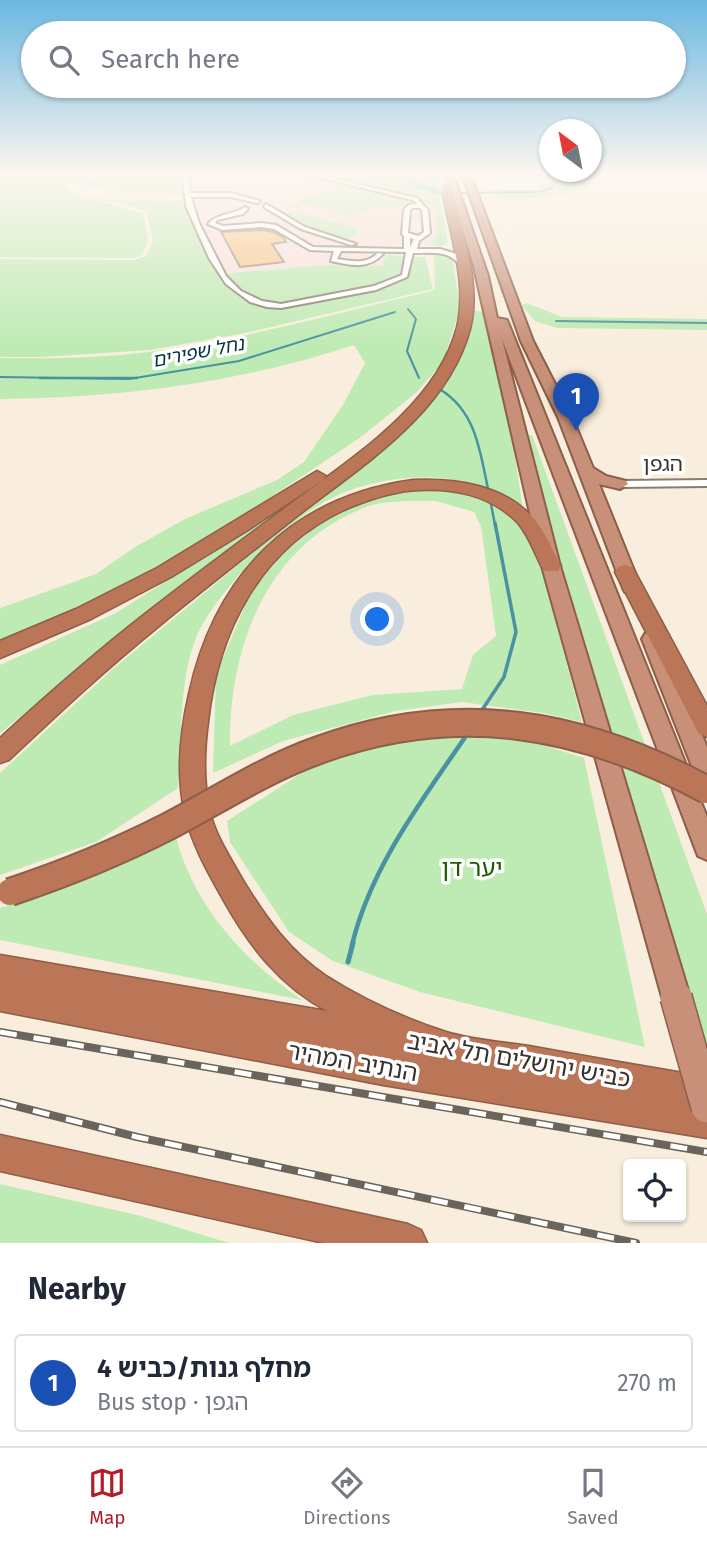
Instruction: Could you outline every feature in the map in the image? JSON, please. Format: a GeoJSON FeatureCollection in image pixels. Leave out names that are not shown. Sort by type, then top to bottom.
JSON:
{"type":"FeatureCollection","features":[{"type":"Feature","properties":{"kind":"highway"},"geometry":{"type":"LineString","coordinates":[[455,232],[470,263],[707,848]]}},
{"type":"Feature","properties":{"kind":"highway"},"geometry":{"type":"LineString","coordinates":[[466,232],[470,263],[551,566],[707,1107]]}},
{"type":"Feature","properties":{"kind":"highway"},"geometry":{"type":"LineString","coordinates":[[481,232],[494,256],[527,341],[565,417],[707,774]]}},
{"type":"Feature","properties":{"kind":"highway"},"geometry":{"type":"LineString","coordinates":[[0,753],[93,668],[362,457],[414,410],[439,378],[458,343],[466,317],[470,263]]}},
{"type":"Feature","properties":{"kind":"highway"},"geometry":{"type":"LineString","coordinates":[[0,650],[106,604],[183,562],[352,452],[439,378]]}},
{"type":"Feature","properties":{"kind":"highway"},"geometry":{"type":"LineString","coordinates":[[584,469],[601,480],[620,484]]}},
{"type":"Feature","properties":{"kind":"highway"},"geometry":{"type":"LineString","coordinates":[[446,1048],[334,1000],[298,974],[273,948],[243,906],[217,860],[197,812],[193,786],[193,734],[201,682],[216,632],[232,600],[265,558],[308,520],[357,497],[419,484],[436,484],[474,491],[502,502],[519,515],[531,528],[551,566]]}},
{"type":"Feature","properties":{"kind":"highway"},"geometry":{"type":"LineString","coordinates":[[598,502],[604,491],[620,484]]}},
{"type":"Feature","properties":{"kind":"highway"},"geometry":{"type":"LineString","coordinates":[[625,572],[707,727]]}},
{"type":"Feature","properties":{"kind":"highway"},"geometry":{"type":"LineString","coordinates":[[5,894],[104,858],[320,749],[407,726],[479,721],[557,731],[640,757],[707,790]]}},
{"type":"Feature","properties":{"kind":"highway","name":"כביש ירושלים תל אביב"},"geometry":{"type":"LineString","coordinates":[[0,970],[707,1094]]}},
{"type":"Feature","properties":{"kind":"highway","name":"הנתיב המהיר"},"geometry":{"type":"LineString","coordinates":[[0,995],[383,1068],[707,1121]]}},
{"type":"Feature","properties":{"kind":"highway"},"geometry":{"type":"LineString","coordinates":[[0,1153],[408,1243]]}},
{"type":"Feature","properties":{"kind":"street"},"geometry":{"type":"LineString","coordinates":[[203,232],[228,283],[248,297],[272,307],[382,286],[405,276],[411,249],[419,237]]}},
{"type":"Feature","properties":{"kind":"street"},"geometry":{"type":"LineString","coordinates":[[286,232],[307,248],[336,250],[450,246],[455,232]]}},
{"type":"Feature","properties":{"kind":"street"},"geometry":{"type":"LineString","coordinates":[[299,232],[314,245],[336,250]]}},
{"type":"Feature","properties":{"kind":"street"},"geometry":{"type":"LineString","coordinates":[[315,232],[339,242],[446,252],[470,263]]}},
{"type":"Feature","properties":{"kind":"street"},"geometry":{"type":"LineString","coordinates":[[404,232],[411,249]]}},
{"type":"Feature","properties":{"kind":"street"},"geometry":{"type":"LineString","coordinates":[[408,237],[422,232]]}},
{"type":"Feature","properties":{"kind":"street"},"geometry":{"type":"LineString","coordinates":[[408,237],[419,237],[426,235],[427,232]]}},
{"type":"Feature","properties":{"kind":"street"},"geometry":{"type":"LineString","coordinates":[[336,250],[333,260],[359,264],[373,262],[380,254]]}},
{"type":"Feature","properties":{"kind":"street","name":"הגפן"},"geometry":{"type":"LineString","coordinates":[[620,484],[707,483]]}},
{"type":"Feature","properties":{"kind":"shaded area"},"geometry":{"type":"Polygon","coordinates":[[[196,232],[438,232],[439,254],[386,255],[382,266],[326,265],[217,274],[196,232]]]}},
{"type":"Feature","properties":{"kind":"green space"},"geometry":{"type":"Polygon","coordinates":[[[0,232],[146,232],[148,241],[142,255],[133,258],[0,257],[0,232]]]}},
{"type":"Feature","properties":{"kind":"green space"},"geometry":{"type":"Polygon","coordinates":[[[151,232],[197,232],[218,274],[326,265],[382,266],[386,255],[425,257],[433,289],[245,333],[150,350],[0,357],[0,259],[133,260],[146,256],[153,241],[151,232]]]}},
{"type":"Feature","properties":{"kind":"green space"},"geometry":{"type":"Polygon","coordinates":[[[322,232],[357,232],[346,240],[322,232]]]}},
{"type":"Feature","properties":{"kind":"green space"},"geometry":{"type":"Polygon","coordinates":[[[436,232],[446,232],[448,244],[439,247],[430,243],[436,232]]]}},
{"type":"Feature","properties":{"kind":"green space"},"geometry":{"type":"Polygon","coordinates":[[[434,254],[449,257],[453,262],[460,308],[443,362],[417,392],[361,437],[192,550],[45,624],[0,642],[0,609],[3,607],[96,574],[135,547],[185,519],[277,480],[304,462],[343,405],[365,363],[354,345],[267,369],[179,386],[90,395],[0,399],[0,358],[74,358],[149,352],[291,325],[432,291],[435,289],[434,254]]]}},
{"type":"Feature","properties":{"kind":"green space"},"geometry":{"type":"Polygon","coordinates":[[[527,303],[562,317],[707,319],[707,330],[557,328],[535,321],[521,305],[527,303]]]}},
{"type":"Feature","properties":{"kind":"green space"},"geometry":{"type":"Polygon","coordinates":[[[469,310],[486,312],[507,402],[523,511],[474,485],[426,477],[394,479],[349,490],[299,519],[243,570],[213,608],[194,642],[185,683],[178,788],[96,842],[0,875],[0,773],[113,669],[344,477],[421,407],[469,310]]]}},
{"type":"Feature","properties":{"kind":"green space"},"geometry":{"type":"Polygon","coordinates":[[[523,435],[532,435],[707,914],[707,1055],[523,435]]]}},
{"type":"Feature","properties":{"kind":"green space"},"geometry":{"type":"Polygon","coordinates":[[[418,488],[461,493],[496,506],[523,529],[542,569],[582,722],[543,713],[462,702],[396,711],[283,741],[213,773],[216,674],[251,592],[280,557],[313,529],[347,508],[383,495],[418,488]],[[436,501],[392,502],[369,506],[334,523],[304,545],[280,572],[261,602],[247,636],[237,672],[230,746],[293,715],[373,695],[462,689],[473,655],[496,636],[481,526],[474,512],[436,501]]]}},
{"type":"Feature","properties":{"kind":"green space"},"geometry":{"type":"Polygon","coordinates":[[[290,502],[0,733],[0,665],[116,613],[290,502]]]}},
{"type":"Feature","properties":{"kind":"green space","name":"יער דן"},"geometry":{"type":"Polygon","coordinates":[[[427,734],[520,738],[584,758],[645,1047],[420,992],[333,961],[289,932],[230,842],[227,821],[319,762],[427,734]]]}},
{"type":"Feature","properties":{"kind":"green space"},"geometry":{"type":"Polygon","coordinates":[[[175,833],[194,883],[223,928],[260,967],[302,1000],[0,940],[0,908],[61,888],[175,833]]]}},
{"type":"Feature","properties":{"kind":"green space"},"geometry":{"type":"Polygon","coordinates":[[[0,1184],[141,1216],[229,1243],[0,1243],[0,1184]]]}},
{"type":"Feature","properties":{"kind":"building"},"geometry":{"type":"Polygon","coordinates":[[[221,232],[273,232],[283,237],[286,242],[272,244],[284,262],[240,267],[221,232]]]}},
{"type":"Feature","properties":{"kind":"waterway"},"geometry":{"type":"LineString","coordinates":[[408,309],[416,319],[407,351],[419,378]]}},
{"type":"Feature","properties":{"kind":"waterway","name":"נחל שפירים"},"geometry":{"type":"LineString","coordinates":[[135,378],[239,361],[395,312]]}},
{"type":"Feature","properties":{"kind":"waterway","name":"נחל שפירים"},"geometry":{"type":"LineString","coordinates":[[556,321],[707,323]]}},
{"type":"Feature","properties":{"kind":"waterway","name":"נחל שפירים"},"geometry":{"type":"LineString","coordinates":[[0,377],[64,378]]}},
{"type":"Feature","properties":{"kind":"waterway","name":"נחל שפירים"},"geometry":{"type":"LineString","coordinates":[[40,378],[64,378]]}},
{"type":"Feature","properties":{"kind":"waterway","name":"נחל שפירים"},"geometry":{"type":"LineString","coordinates":[[64,378],[135,378]]}},
{"type":"Feature","properties":{"kind":"waterway","name":"נחל שפירים"},"geometry":{"type":"LineString","coordinates":[[64,378],[135,378]]}},
{"type":"Feature","properties":{"kind":"waterway"},"geometry":{"type":"LineString","coordinates":[[441,390],[453,399],[469,421],[479,447],[488,489]]}},
{"type":"Feature","properties":{"kind":"waterway"},"geometry":{"type":"LineString","coordinates":[[491,504],[495,525]]}},
{"type":"Feature","properties":{"kind":"waterway"},"geometry":{"type":"LineString","coordinates":[[482,710],[504,677],[516,632],[495,523]]}},
{"type":"Feature","properties":{"kind":"waterway"},"geometry":{"type":"LineString","coordinates":[[481,712],[484,708]]}},
{"type":"Feature","properties":{"kind":"waterway"},"geometry":{"type":"LineString","coordinates":[[352,945],[361,916],[385,861],[400,834],[468,733]]}},
{"type":"Feature","properties":{"kind":"waterway"},"geometry":{"type":"LineString","coordinates":[[348,962],[353,943]]}},
{"type":"Feature","properties":{"kind":"railway"},"geometry":{"type":"LineString","coordinates":[[0,1032],[707,1152]]}},
{"type":"Feature","properties":{"kind":"railway"},"geometry":{"type":"LineString","coordinates":[[0,1102],[137,1137],[636,1243]]}},
{"type":"Feature","properties":{"kind":"place","name":"מחלף גנות/כביש 4"},"geometry":{"type":"Point","coordinates":[576,431]}}]}
